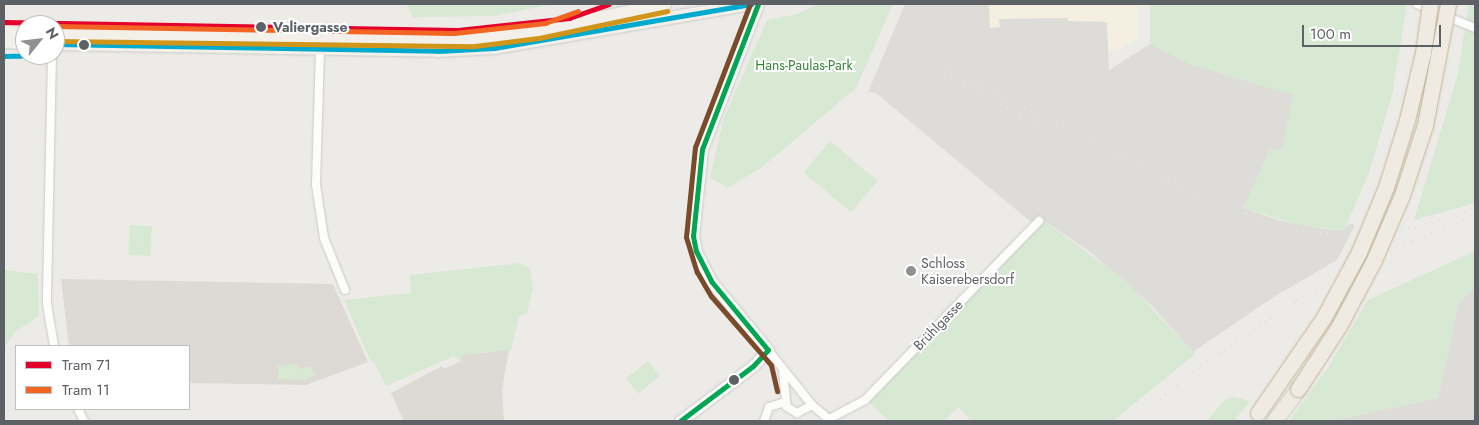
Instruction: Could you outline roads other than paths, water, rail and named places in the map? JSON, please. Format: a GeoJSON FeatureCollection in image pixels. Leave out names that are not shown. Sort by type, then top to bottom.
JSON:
{"type":"FeatureCollection","features":[{"type":"Feature","properties":{"kind":"highway"},"geometry":{"type":"LineString","coordinates":[[1254,417],[1324,317],[1359,252],[1386,187],[1407,120],[1423,53],[1430,4]]}},
{"type":"Feature","properties":{"kind":"highway"},"geometry":{"type":"LineString","coordinates":[[1274,421],[1298,389],[1339,326],[1374,260],[1402,196],[1425,125],[1448,4]]}},
{"type":"Feature","properties":{"kind":"main road"},"geometry":{"type":"LineString","coordinates":[[65,33],[475,39],[537,31],[665,4]]}},
{"type":"Feature","properties":{"kind":"main road"},"geometry":{"type":"LineString","coordinates":[[65,44],[320,50],[494,48],[751,4]]}},
{"type":"Feature","properties":{"kind":"street"},"geometry":{"type":"LineString","coordinates":[[758,4],[702,149],[693,236],[696,251],[710,281],[812,405],[830,420]]}},
{"type":"Feature","properties":{"kind":"street"},"geometry":{"type":"LineString","coordinates":[[1417,4],[1475,28]]}},
{"type":"Feature","properties":{"kind":"street"},"geometry":{"type":"LineString","coordinates":[[320,50],[316,185],[324,238],[345,290]]}},
{"type":"Feature","properties":{"kind":"street"},"geometry":{"type":"LineString","coordinates":[[52,65],[47,296],[54,345]]}},
{"type":"Feature","properties":{"kind":"street","name":"Brühlgasse"},"geometry":{"type":"LineString","coordinates":[[830,420],[865,400],[1039,221]]}},
{"type":"Feature","properties":{"kind":"street"},"geometry":{"type":"LineString","coordinates":[[680,421],[753,366],[768,350]]}},
{"type":"Feature","properties":{"kind":"street"},"geometry":{"type":"LineString","coordinates":[[783,370],[785,402],[797,413],[812,405]]}},
{"type":"Feature","properties":{"kind":"street"},"geometry":{"type":"LineString","coordinates":[[764,421],[769,406],[785,402]]}},
{"type":"Feature","properties":{"kind":"railway"},"geometry":{"type":"LineString","coordinates":[[913,60],[1054,130]]}},
{"type":"Feature","properties":{"kind":"railway"},"geometry":{"type":"LineString","coordinates":[[931,60],[1199,195],[1269,223],[1313,233],[1374,235],[1418,226],[1474,209]]}},
{"type":"Feature","properties":{"kind":"railway"},"geometry":{"type":"LineString","coordinates":[[1133,421],[1201,365],[1297,300],[1405,244],[1464,220]]}},
{"type":"Feature","properties":{"kind":"tram line","name":"71"},"geometry":{"type":"LineString","coordinates":[[4,22],[458,30],[569,18],[609,4]]}},
{"type":"Feature","properties":{"kind":"tram line","name":"11"},"geometry":{"type":"LineString","coordinates":[[65,26],[454,33],[545,23],[578,11]]}},
{"type":"Feature","properties":{"kind":"place","name":"Valiergasse"},"geometry":{"type":"Point","coordinates":[261,27]}},
{"type":"Feature","properties":{"kind":"place","name":"Schloss Kaiserebersdorf"},"geometry":{"type":"Point","coordinates":[911,271]}},
{"type":"Feature","properties":{"kind":"park label","name":"Hans-Paulas-Park"},"geometry":{"type":"Point","coordinates":[804,65]}}]}
